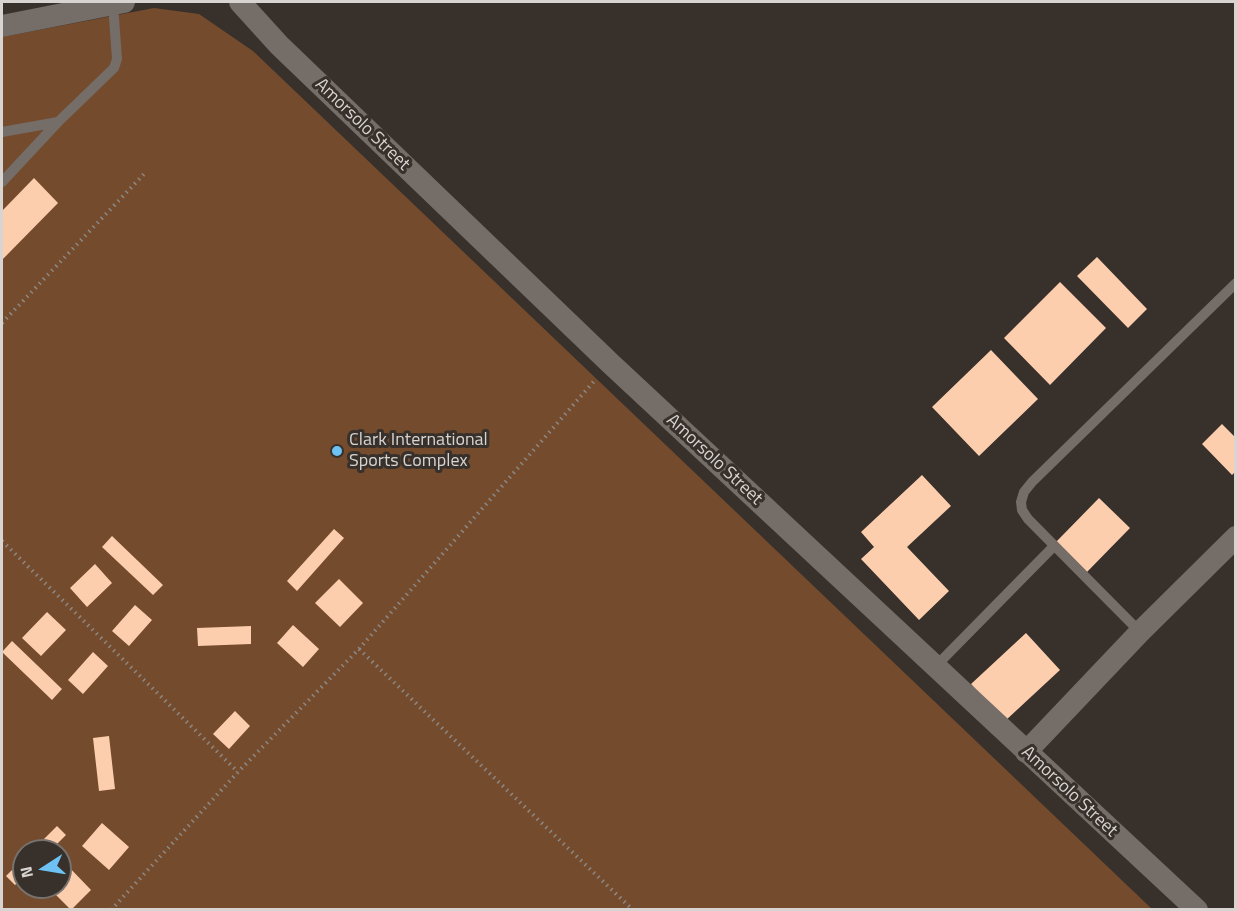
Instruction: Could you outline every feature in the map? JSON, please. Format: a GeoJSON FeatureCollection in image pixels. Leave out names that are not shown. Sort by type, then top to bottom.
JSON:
{"type":"FeatureCollection","features":[{"type":"Feature","properties":{"kind":"street","name":"Amorsolo Street"},"geometry":{"type":"LineString","coordinates":[[240,2],[279,45],[610,363],[1197,909]]}},
{"type":"Feature","properties":{"kind":"street"},"geometry":{"type":"LineString","coordinates":[[2,26],[119,3]]}},
{"type":"Feature","properties":{"kind":"street"},"geometry":{"type":"LineString","coordinates":[[1026,752],[1140,632],[1236,537]]}},
{"type":"Feature","properties":{"kind":"lane"},"geometry":{"type":"LineString","coordinates":[[2,182],[116,64],[119,3]]}},
{"type":"Feature","properties":{"kind":"lane"},"geometry":{"type":"LineString","coordinates":[[2,132],[58,122]]}},
{"type":"Feature","properties":{"kind":"lane"},"geometry":{"type":"LineString","coordinates":[[1140,632],[1028,519],[1022,510],[1021,502],[1024,492],[1236,283]]}},
{"type":"Feature","properties":{"kind":"lane"},"geometry":{"type":"LineString","coordinates":[[935,667],[1054,546]]}},
{"type":"Feature","properties":{"kind":"path"},"geometry":{"type":"LineString","coordinates":[[2,323],[146,172]]}},
{"type":"Feature","properties":{"kind":"path"},"geometry":{"type":"LineString","coordinates":[[111,909],[238,772],[358,650],[610,363]]}},
{"type":"Feature","properties":{"kind":"path"},"geometry":{"type":"LineString","coordinates":[[2,541],[238,772]]}},
{"type":"Feature","properties":{"kind":"path"},"geometry":{"type":"LineString","coordinates":[[358,650],[633,909]]}},
{"type":"Feature","properties":{"kind":"shaded area","name":"Clark International Sports Complex"},"geometry":{"type":"Polygon","coordinates":[[[154,8],[199,14],[253,51],[1152,909],[2,910],[2,37],[154,8]]]}},
{"type":"Feature","properties":{"kind":"building"},"geometry":{"type":"Polygon","coordinates":[[[34,178],[58,203],[2,260],[2,211],[34,178]]]}},
{"type":"Feature","properties":{"kind":"building"},"geometry":{"type":"Polygon","coordinates":[[[1097,257],[1147,309],[1128,328],[1077,276],[1097,257]]]}},
{"type":"Feature","properties":{"kind":"building"},"geometry":{"type":"Polygon","coordinates":[[[1060,282],[1106,328],[1050,385],[1004,338],[1060,282]]]}},
{"type":"Feature","properties":{"kind":"building"},"geometry":{"type":"Polygon","coordinates":[[[991,350],[1038,399],[979,456],[932,407],[991,350]]]}},
{"type":"Feature","properties":{"kind":"building"},"geometry":{"type":"Polygon","coordinates":[[[1222,424],[1236,438],[1236,471],[1232,475],[1202,444],[1222,424]]]}},
{"type":"Feature","properties":{"kind":"building"},"geometry":{"type":"Polygon","coordinates":[[[922,475],[951,506],[907,547],[949,591],[919,620],[861,559],[874,547],[861,532],[922,475]]]}},
{"type":"Feature","properties":{"kind":"building"},"geometry":{"type":"Polygon","coordinates":[[[1099,498],[1130,528],[1087,572],[1056,542],[1099,498]]]}},
{"type":"Feature","properties":{"kind":"building"},"geometry":{"type":"Polygon","coordinates":[[[334,529],[344,538],[297,591],[287,581],[334,529]]]}},
{"type":"Feature","properties":{"kind":"building"},"geometry":{"type":"Polygon","coordinates":[[[112,536],[163,585],[153,595],[102,547],[112,536]]]}},
{"type":"Feature","properties":{"kind":"building"},"geometry":{"type":"Polygon","coordinates":[[[95,564],[112,583],[87,607],[70,588],[95,564]]]}},
{"type":"Feature","properties":{"kind":"building"},"geometry":{"type":"Polygon","coordinates":[[[339,579],[363,603],[340,627],[315,603],[339,579]]]}},
{"type":"Feature","properties":{"kind":"building"},"geometry":{"type":"Polygon","coordinates":[[[135,605],[152,620],[129,646],[112,631],[135,605]]]}},
{"type":"Feature","properties":{"kind":"building"},"geometry":{"type":"Polygon","coordinates":[[[47,612],[66,630],[41,656],[22,638],[47,612]]]}},
{"type":"Feature","properties":{"kind":"building"},"geometry":{"type":"Polygon","coordinates":[[[293,625],[319,649],[303,667],[277,643],[293,625]]]}},
{"type":"Feature","properties":{"kind":"building"},"geometry":{"type":"Polygon","coordinates":[[[251,626],[251,644],[198,646],[197,628],[251,626]]]}},
{"type":"Feature","properties":{"kind":"building"},"geometry":{"type":"Polygon","coordinates":[[[1026,633],[1060,670],[1005,721],[971,684],[1026,633]]]}},
{"type":"Feature","properties":{"kind":"building"},"geometry":{"type":"Polygon","coordinates":[[[12,641],[62,689],[52,700],[2,652],[12,641]]]}},
{"type":"Feature","properties":{"kind":"building"},"geometry":{"type":"Polygon","coordinates":[[[93,652],[108,666],[83,694],[68,680],[93,652]]]}},
{"type":"Feature","properties":{"kind":"building"},"geometry":{"type":"Polygon","coordinates":[[[235,711],[250,726],[229,749],[213,734],[235,711]]]}},
{"type":"Feature","properties":{"kind":"building"},"geometry":{"type":"Polygon","coordinates":[[[109,736],[115,789],[99,791],[93,738],[109,736]]]}},
{"type":"Feature","properties":{"kind":"building"},"geometry":{"type":"Polygon","coordinates":[[[102,823],[129,847],[109,870],[82,846],[102,823]]]}},
{"type":"Feature","properties":{"kind":"building"},"geometry":{"type":"Polygon","coordinates":[[[57,826],[66,835],[62,839],[44,839],[57,826]]]}},
{"type":"Feature","properties":{"kind":"building"},"geometry":{"type":"Polygon","coordinates":[[[12,870],[12,882],[6,876],[12,870]]]}},
{"type":"Feature","properties":{"kind":"building"},"geometry":{"type":"Polygon","coordinates":[[[72,870],[91,890],[71,910],[60,899],[72,899],[72,870]]]}},
{"type":"Feature","properties":{"kind":"place","name":"Clark International Sports Complex"},"geometry":{"type":"Point","coordinates":[337,451]}}]}
